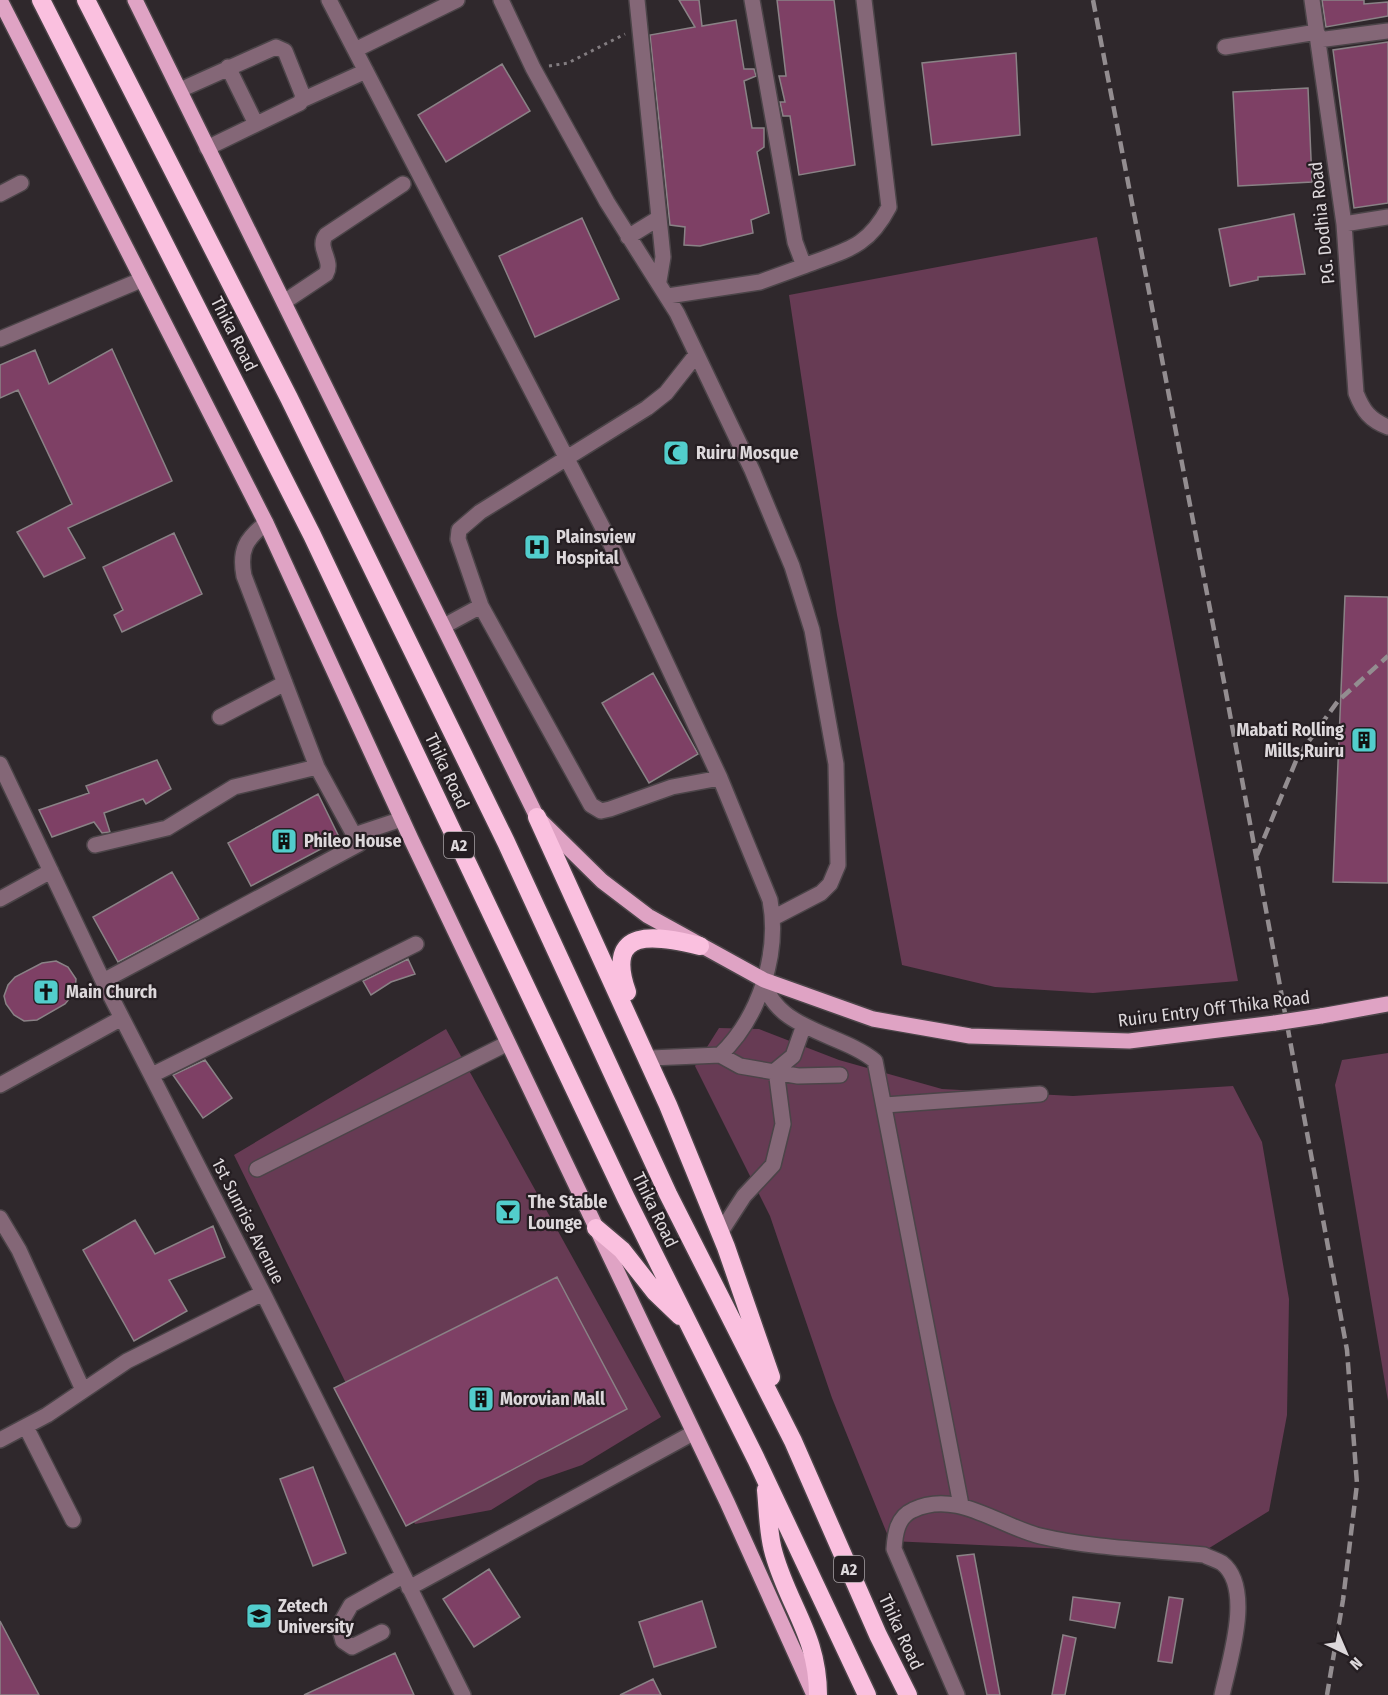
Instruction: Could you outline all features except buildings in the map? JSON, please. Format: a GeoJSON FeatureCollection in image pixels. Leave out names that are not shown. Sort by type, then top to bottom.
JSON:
{"type":"FeatureCollection","features":[{"type":"Feature","properties":{"kind":"highway","name":"Thika Road"},"geometry":{"type":"LineString","coordinates":[[41,0],[312,536],[626,1198],[764,1474],[867,1695]]}},
{"type":"Feature","properties":{"kind":"highway","name":"Thika Road"},"geometry":{"type":"LineString","coordinates":[[86,0],[294,409],[506,842],[668,1194],[794,1441],[878,1635],[908,1695]]}},
{"type":"Feature","properties":{"kind":"highway"},"geometry":{"type":"LineString","coordinates":[[537,818],[668,1106],[720,1233],[794,1441]]}},
{"type":"Feature","properties":{"kind":"highway"},"geometry":{"type":"LineString","coordinates":[[668,1106],[620,971],[620,960],[624,950],[639,940],[664,937],[700,946]]}},
{"type":"Feature","properties":{"kind":"highway"},"geometry":{"type":"LineString","coordinates":[[596,1228],[622,1250],[655,1292],[688,1323]]}},
{"type":"Feature","properties":{"kind":"highway"},"geometry":{"type":"LineString","coordinates":[[764,1474],[773,1554],[812,1642],[818,1672],[816,1695]]}},
{"type":"Feature","properties":{"kind":"main road"},"geometry":{"type":"LineString","coordinates":[[0,0],[266,524],[402,819],[727,1502],[816,1695]]}},
{"type":"Feature","properties":{"kind":"main road"},"geometry":{"type":"LineString","coordinates":[[135,0],[537,818]]}},
{"type":"Feature","properties":{"kind":"main road","name":"Ruiru Entry Off Thika Road"},"geometry":{"type":"LineString","coordinates":[[537,818],[602,881],[648,916],[764,980],[873,1019],[980,1037],[1130,1041],[1275,1023],[1388,1004]]}},
{"type":"Feature","properties":{"kind":"street"},"geometry":{"type":"LineString","coordinates":[[329,0],[567,456],[720,778],[770,900],[773,918],[764,980],[752,1014],[734,1042],[720,1055]]}},
{"type":"Feature","properties":{"kind":"street"},"geometry":{"type":"LineString","coordinates":[[355,50],[457,0]]}},
{"type":"Feature","properties":{"kind":"street"},"geometry":{"type":"LineString","coordinates":[[501,0],[533,68],[628,237],[668,296],[752,470],[792,566],[818,650],[836,765],[839,846],[835,875],[821,892],[773,918]]}},
{"type":"Feature","properties":{"kind":"street"},"geometry":{"type":"LineString","coordinates":[[637,0],[663,258],[659,281]]}},
{"type":"Feature","properties":{"kind":"street"},"geometry":{"type":"LineString","coordinates":[[752,0],[795,242],[804,266]]}},
{"type":"Feature","properties":{"kind":"street"},"geometry":{"type":"LineString","coordinates":[[668,296],[760,282],[852,248],[877,228],[889,207],[864,0]]}},
{"type":"Feature","properties":{"kind":"street","name":"P.G. Dodhia Road"},"geometry":{"type":"LineString","coordinates":[[1312,0],[1344,224],[1356,393],[1363,411],[1372,420],[1388,427]]}},
{"type":"Feature","properties":{"kind":"street"},"geometry":{"type":"LineString","coordinates":[[1225,47],[1318,36],[1388,31]]}},
{"type":"Feature","properties":{"kind":"street"},"geometry":{"type":"LineString","coordinates":[[180,90],[276,47],[282,48],[303,96],[302,100]]}},
{"type":"Feature","properties":{"kind":"street"},"geometry":{"type":"LineString","coordinates":[[228,67],[256,124]]}},
{"type":"Feature","properties":{"kind":"street"},"geometry":{"type":"LineString","coordinates":[[207,148],[302,100],[366,72]]}},
{"type":"Feature","properties":{"kind":"street"},"geometry":{"type":"LineString","coordinates":[[0,194],[21,183]]}},
{"type":"Feature","properties":{"kind":"street"},"geometry":{"type":"LineString","coordinates":[[284,302],[326,274],[328,264],[322,246],[326,235],[403,184]]}},
{"type":"Feature","properties":{"kind":"street"},"geometry":{"type":"LineString","coordinates":[[1344,224],[1388,217]]}},
{"type":"Feature","properties":{"kind":"street"},"geometry":{"type":"LineString","coordinates":[[628,237],[659,218]]}},
{"type":"Feature","properties":{"kind":"street"},"geometry":{"type":"LineString","coordinates":[[0,339],[141,280]]}},
{"type":"Feature","properties":{"kind":"street"},"geometry":{"type":"LineString","coordinates":[[696,355],[666,393],[647,408],[480,512],[459,530],[462,555],[481,606],[591,805],[601,811],[672,787],[720,778]]}},
{"type":"Feature","properties":{"kind":"street"},"geometry":{"type":"LineString","coordinates":[[103,981],[359,844],[317,767],[244,576],[241,562],[248,538],[266,524]]}},
{"type":"Feature","properties":{"kind":"street"},"geometry":{"type":"LineString","coordinates":[[444,626],[481,606]]}},
{"type":"Feature","properties":{"kind":"street"},"geometry":{"type":"LineString","coordinates":[[220,717],[285,683]]}},
{"type":"Feature","properties":{"kind":"street"},"geometry":{"type":"LineString","coordinates":[[95,845],[167,828],[234,787],[317,767]]}},
{"type":"Feature","properties":{"kind":"street","name":"1st Sunrise Avenue"},"geometry":{"type":"LineString","coordinates":[[1,770],[103,981],[263,1293],[463,1695]]}},
{"type":"Feature","properties":{"kind":"street"},"geometry":{"type":"LineString","coordinates":[[354,835],[402,819]]}},
{"type":"Feature","properties":{"kind":"street"},"geometry":{"type":"LineString","coordinates":[[0,899],[51,871]]}},
{"type":"Feature","properties":{"kind":"street"},"geometry":{"type":"LineString","coordinates":[[152,1075],[416,944]]}},
{"type":"Feature","properties":{"kind":"street"},"geometry":{"type":"LineString","coordinates":[[764,980],[766,993],[777,1005],[804,1025],[864,1052],[875,1061],[961,1505]]}},
{"type":"Feature","properties":{"kind":"street"},"geometry":{"type":"LineString","coordinates":[[0,1085],[122,1018]]}},
{"type":"Feature","properties":{"kind":"street"},"geometry":{"type":"LineString","coordinates":[[776,1070],[793,1056],[804,1025]]}},
{"type":"Feature","properties":{"kind":"street"},"geometry":{"type":"LineString","coordinates":[[257,1169],[508,1043]]}},
{"type":"Feature","properties":{"kind":"street"},"geometry":{"type":"LineString","coordinates":[[651,1058],[720,1055],[740,1065],[798,1076],[840,1075]]}},
{"type":"Feature","properties":{"kind":"street"},"geometry":{"type":"LineString","coordinates":[[720,1233],[744,1196],[772,1165],[783,1124],[776,1070]]}},
{"type":"Feature","properties":{"kind":"street"},"geometry":{"type":"LineString","coordinates":[[885,1105],[1040,1094]]}},
{"type":"Feature","properties":{"kind":"street"},"geometry":{"type":"LineString","coordinates":[[0,1218],[19,1250],[83,1390]]}},
{"type":"Feature","properties":{"kind":"street"},"geometry":{"type":"LineString","coordinates":[[0,1440],[26,1426],[127,1360],[263,1293]]}},
{"type":"Feature","properties":{"kind":"street"},"geometry":{"type":"LineString","coordinates":[[26,1426],[74,1520]]}},
{"type":"Feature","properties":{"kind":"street"},"geometry":{"type":"LineString","coordinates":[[382,1632],[352,1647],[343,1641],[339,1626],[351,1605],[406,1582],[693,1433]]}},
{"type":"Feature","properties":{"kind":"street"},"geometry":{"type":"LineString","coordinates":[[957,1695],[894,1549],[898,1523],[911,1510],[934,1505],[961,1505],[1040,1536],[1204,1556],[1222,1564],[1235,1581],[1238,1596],[1237,1625],[1222,1695]]}},
{"type":"Feature","properties":{"kind":"path"},"geometry":{"type":"LineString","coordinates":[[533,68],[568,63],[640,26]]}},
{"type":"Feature","properties":{"kind":"shaded area"},"geometry":{"type":"Polygon","coordinates":[[[1097,237],[1238,981],[1093,993],[995,987],[902,965],[837,615],[789,295],[1097,237]]]}},
{"type":"Feature","properties":{"kind":"shaded area"},"geometry":{"type":"Polygon","coordinates":[[[719,1028],[759,1029],[839,1060],[942,1089],[1073,1096],[1233,1086],[1262,1142],[1289,1299],[1287,1415],[1269,1511],[1198,1555],[890,1541],[832,1398],[770,1216],[695,1066],[719,1028]]]}},
{"type":"Feature","properties":{"kind":"shaded area"},"geometry":{"type":"Polygon","coordinates":[[[446,1029],[661,1417],[582,1465],[539,1480],[491,1510],[415,1524],[234,1155],[446,1029]]]}},
{"type":"Feature","properties":{"kind":"shaded area"},"geometry":{"type":"Polygon","coordinates":[[[1388,1053],[1388,1401],[1335,1085],[1342,1060],[1388,1053]]]}},
{"type":"Feature","properties":{"kind":"railway"},"geometry":{"type":"LineString","coordinates":[[1093,0],[1224,682],[1347,1350],[1357,1484],[1343,1600],[1327,1695]]}},
{"type":"Feature","properties":{"kind":"railway"},"geometry":{"type":"LineString","coordinates":[[1257,855],[1298,756],[1338,701],[1388,656]]}},
{"type":"Feature","properties":{"kind":"place","name":"Ruiru Mosque"},"geometry":{"type":"Point","coordinates":[676,453]}},
{"type":"Feature","properties":{"kind":"place","name":"Plainsview Hospital"},"geometry":{"type":"Point","coordinates":[537,547]}},
{"type":"Feature","properties":{"kind":"place","name":"Mabati Rolling Mills,Ruiru"},"geometry":{"type":"Point","coordinates":[1364,740]}},
{"type":"Feature","properties":{"kind":"place","name":"Phileo House"},"geometry":{"type":"Point","coordinates":[284,841]}},
{"type":"Feature","properties":{"kind":"place","name":"Main Church"},"geometry":{"type":"Point","coordinates":[46,992]}},
{"type":"Feature","properties":{"kind":"place","name":"The Stable Lounge"},"geometry":{"type":"Point","coordinates":[508,1212]}},
{"type":"Feature","properties":{"kind":"place","name":"Morovian Mall"},"geometry":{"type":"Point","coordinates":[481,1399]}},
{"type":"Feature","properties":{"kind":"place","name":"Zetech University"},"geometry":{"type":"Point","coordinates":[259,1616]}}]}
